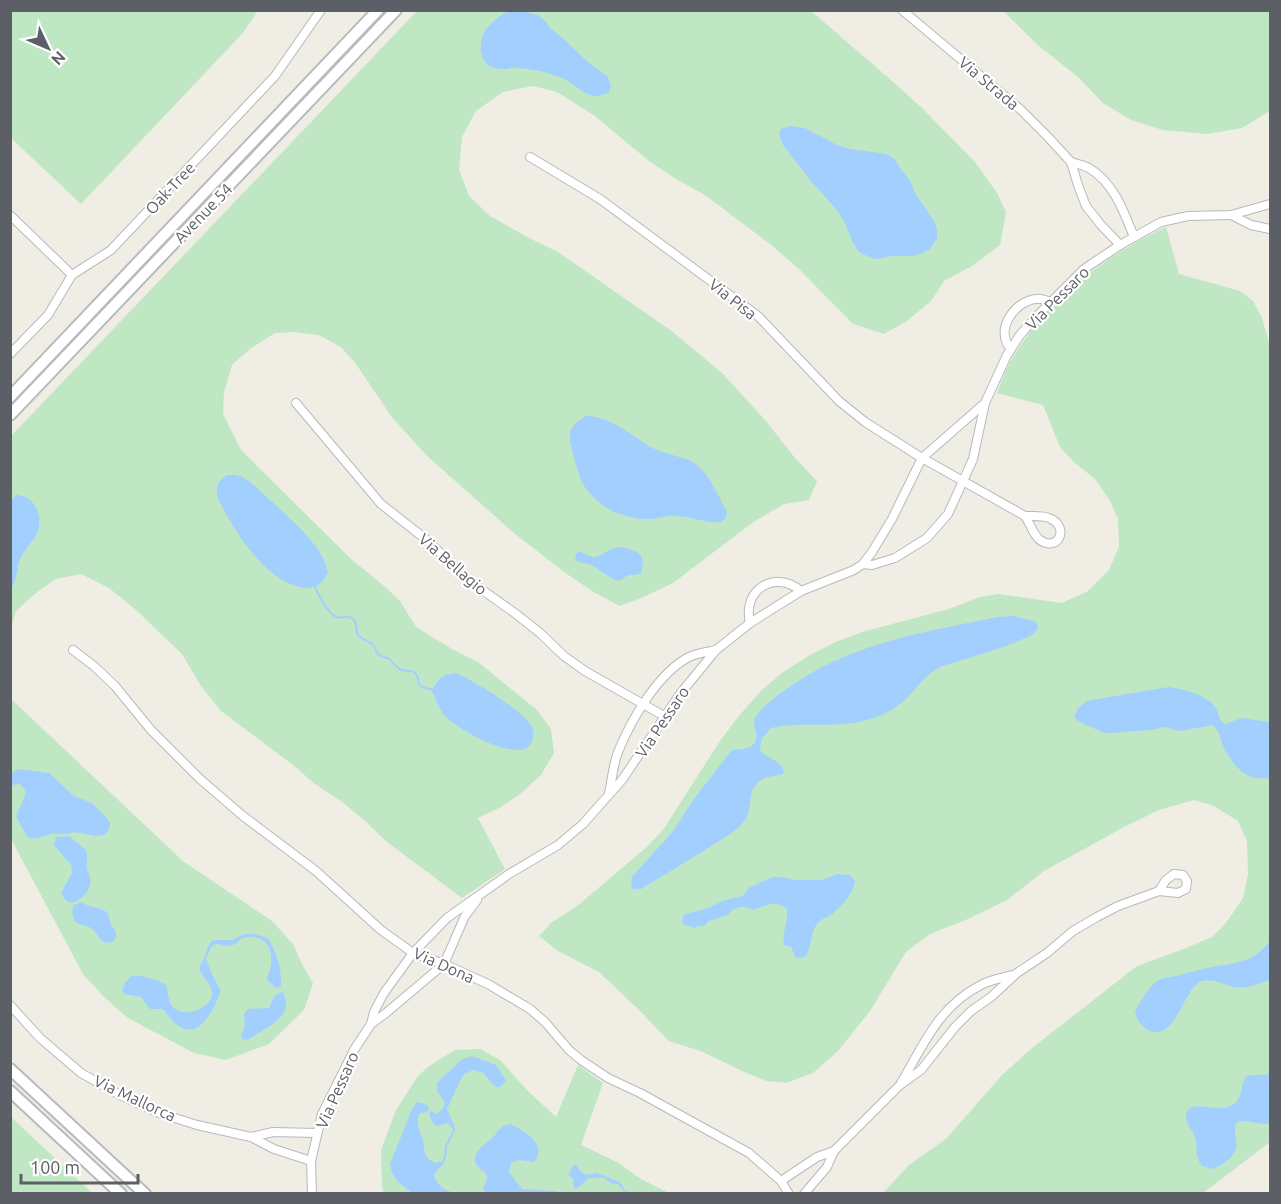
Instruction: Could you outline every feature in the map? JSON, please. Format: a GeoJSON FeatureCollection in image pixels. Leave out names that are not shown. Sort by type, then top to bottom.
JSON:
{"type":"FeatureCollection","features":[{"type":"Feature","properties":{"kind":"street","name":"Oak-Tree"},"geometry":{"type":"LineString","coordinates":[[10,354],[48,315],[72,275],[111,250],[275,76],[321,10]]}},
{"type":"Feature","properties":{"kind":"street","name":"Avenue 54"},"geometry":{"type":"LineString","coordinates":[[10,397],[378,10]]}},
{"type":"Feature","properties":{"kind":"street","name":"Avenue 54"},"geometry":{"type":"LineString","coordinates":[[10,415],[396,10]]}},
{"type":"Feature","properties":{"kind":"street","name":"Via Strada"},"geometry":{"type":"LineString","coordinates":[[902,10],[1020,109],[1048,137],[1071,162],[1086,206],[1120,245]]}},
{"type":"Feature","properties":{"kind":"street","name":"Via Pisa"},"geometry":{"type":"LineString","coordinates":[[530,157],[600,199],[758,316],[839,401],[865,422],[922,458],[1025,516]]}},
{"type":"Feature","properties":{"kind":"street","name":"Via Strada"},"geometry":{"type":"LineString","coordinates":[[1071,162],[1089,168],[1106,183],[1121,205],[1134,237]]}},
{"type":"Feature","properties":{"kind":"street","name":"Via Pessaro"},"geometry":{"type":"LineString","coordinates":[[863,564],[872,565],[895,558],[927,538],[948,514],[973,459],[985,404],[1011,349],[1020,335],[1050,302],[1084,269],[1161,222],[1188,216],[1231,215],[1270,204]]}},
{"type":"Feature","properties":{"kind":"street"},"geometry":{"type":"LineString","coordinates":[[10,215],[72,275]]}},
{"type":"Feature","properties":{"kind":"street","name":"Via Pessaro"},"geometry":{"type":"LineString","coordinates":[[1231,215],[1251,225],[1270,229]]}},
{"type":"Feature","properties":{"kind":"street"},"geometry":{"type":"LineString","coordinates":[[1011,349],[1007,345],[1005,332],[1006,323],[1015,309],[1022,303],[1039,298],[1050,302]]}},
{"type":"Feature","properties":{"kind":"street","name":"Via Bellagio"},"geometry":{"type":"LineString","coordinates":[[296,403],[381,504],[428,541],[467,579],[540,633],[564,656],[664,716]]}},
{"type":"Feature","properties":{"kind":"street","name":"Via Pessaro"},"geometry":{"type":"LineString","coordinates":[[312,1194],[311,1161],[322,1114],[354,1050],[371,1023],[384,993],[413,953],[447,918],[509,874],[558,845],[583,824],[622,780],[664,716],[716,650],[750,623],[801,591],[854,570],[863,564],[892,519],[922,458],[985,404]]}},
{"type":"Feature","properties":{"kind":"street"},"geometry":{"type":"LineString","coordinates":[[1025,516],[1043,517],[1054,521],[1061,531],[1060,537],[1054,543],[1043,542],[1038,538],[1025,516]]}},
{"type":"Feature","properties":{"kind":"street"},"geometry":{"type":"LineString","coordinates":[[750,623],[748,614],[753,595],[767,583],[777,581],[788,583],[801,591]]}},
{"type":"Feature","properties":{"kind":"street","name":"Via Dona"},"geometry":{"type":"LineString","coordinates":[[73,650],[115,686],[151,730],[200,779],[243,816],[316,871],[381,930],[413,953],[488,984],[530,1009],[569,1050],[582,1060],[608,1078],[749,1153],[781,1181],[789,1194]]}},
{"type":"Feature","properties":{"kind":"street","name":"Via Pessaro"},"geometry":{"type":"LineString","coordinates":[[609,794],[618,754],[632,723],[658,683],[672,668],[691,656],[716,650]]}},
{"type":"Feature","properties":{"kind":"street"},"geometry":{"type":"LineString","coordinates":[[804,1194],[827,1167],[834,1152],[900,1085],[921,1071],[955,1027],[971,1011],[1073,931],[1118,906],[1159,891]]}},
{"type":"Feature","properties":{"kind":"street","name":"Via Pessaro"},"geometry":{"type":"LineString","coordinates":[[371,1023],[444,964],[465,916],[482,893]]}},
{"type":"Feature","properties":{"kind":"street"},"geometry":{"type":"LineString","coordinates":[[900,1085],[944,1012],[961,997],[982,984],[1017,974]]}},
{"type":"Feature","properties":{"kind":"street","name":"Via Mallorca"},"geometry":{"type":"LineString","coordinates":[[10,1005],[40,1038],[81,1073],[120,1095],[159,1113],[196,1125],[251,1137],[274,1149],[311,1161]]}},
{"type":"Feature","properties":{"kind":"street"},"geometry":{"type":"LineString","coordinates":[[10,1069],[145,1194]]}},
{"type":"Feature","properties":{"kind":"street"},"geometry":{"type":"LineString","coordinates":[[10,1091],[121,1194]]}},
{"type":"Feature","properties":{"kind":"street","name":"Via Mallorca"},"geometry":{"type":"LineString","coordinates":[[251,1137],[273,1132],[317,1133]]}},
{"type":"Feature","properties":{"kind":"street"},"geometry":{"type":"LineString","coordinates":[[781,1181],[817,1157],[834,1152]]}},
{"type":"Feature","properties":{"kind":"green space"},"geometry":{"type":"Polygon","coordinates":[[[10,11],[258,11],[242,34],[81,204],[11,138],[10,11]]]}},
{"type":"Feature","properties":{"kind":"green space"},"geometry":{"type":"Polygon","coordinates":[[[417,11],[811,11],[922,108],[975,162],[997,193],[1006,212],[1000,245],[972,266],[944,281],[931,301],[907,321],[884,334],[853,324],[799,269],[770,244],[705,195],[649,161],[595,116],[557,92],[533,86],[503,92],[476,111],[462,137],[459,170],[469,196],[490,216],[558,252],[673,332],[722,373],[817,481],[809,500],[784,504],[752,523],[673,583],[620,606],[567,574],[515,534],[426,455],[391,416],[356,364],[341,347],[319,335],[294,332],[275,333],[251,348],[232,365],[224,392],[223,414],[241,450],[351,559],[400,601],[416,627],[478,662],[537,710],[551,729],[554,753],[541,775],[520,794],[478,818],[505,869],[462,898],[387,842],[342,802],[315,784],[221,711],[201,686],[182,654],[109,588],[81,574],[56,579],[16,611],[11,627],[11,436],[417,11]]]}},
{"type":"Feature","properties":{"kind":"green space"},"geometry":{"type":"Polygon","coordinates":[[[1003,11],[1270,11],[1270,111],[1242,128],[1207,134],[1163,130],[1131,120],[1103,103],[1078,77],[1039,46],[1003,11]]]}},
{"type":"Feature","properties":{"kind":"green space"},"geometry":{"type":"Polygon","coordinates":[[[1166,227],[1179,274],[1240,291],[1253,301],[1262,318],[1270,346],[1270,1142],[1203,1193],[883,1193],[909,1165],[946,1139],[1002,1075],[1032,1048],[1137,966],[1212,937],[1226,923],[1243,898],[1248,874],[1247,841],[1238,821],[1214,806],[1194,800],[1159,810],[1044,871],[1007,900],[930,934],[906,952],[870,1011],[838,1051],[813,1073],[786,1083],[767,1081],[703,1052],[669,1041],[599,972],[558,951],[539,936],[551,923],[577,906],[647,847],[663,830],[738,717],[760,692],[782,673],[810,655],[862,632],[949,609],[980,597],[998,594],[1062,603],[1088,591],[1109,570],[1119,547],[1118,519],[1110,501],[1096,480],[1060,447],[1043,405],[997,393],[1007,367],[1023,342],[1057,301],[1077,283],[1120,252],[1166,227]]]}},
{"type":"Feature","properties":{"kind":"green space"},"geometry":{"type":"Polygon","coordinates":[[[10,698],[184,862],[272,921],[293,944],[313,983],[304,1010],[269,1044],[226,1060],[194,1053],[128,1018],[83,974],[11,839],[10,698]]]}},
{"type":"Feature","properties":{"kind":"green space"},"geometry":{"type":"Polygon","coordinates":[[[480,1049],[500,1060],[556,1117],[578,1065],[603,1083],[581,1145],[617,1162],[641,1179],[669,1193],[384,1193],[381,1150],[396,1110],[418,1076],[429,1066],[455,1050],[480,1049]]]}},
{"type":"Feature","properties":{"kind":"green space"},"geometry":{"type":"Polygon","coordinates":[[[11,1117],[92,1193],[11,1193],[11,1117]]]}},
{"type":"Feature","properties":{"kind":"water"},"geometry":{"type":"Polygon","coordinates":[[[509,11],[538,15],[588,62],[607,76],[611,86],[609,92],[602,95],[589,95],[560,77],[540,71],[524,68],[503,69],[488,65],[481,53],[482,38],[487,28],[495,20],[509,11]]]}},
{"type":"Feature","properties":{"kind":"water"},"geometry":{"type":"Polygon","coordinates":[[[790,126],[805,128],[837,145],[887,154],[896,160],[935,222],[937,239],[930,249],[914,256],[892,256],[878,259],[859,252],[837,210],[783,145],[779,134],[781,129],[790,126]]]}},
{"type":"Feature","properties":{"kind":"water"},"geometry":{"type":"Polygon","coordinates":[[[586,416],[605,420],[657,450],[697,465],[714,487],[727,512],[726,517],[722,522],[677,516],[636,518],[618,513],[595,499],[583,484],[571,444],[570,434],[573,426],[586,416]]]}},
{"type":"Feature","properties":{"kind":"water"},"geometry":{"type":"Polygon","coordinates":[[[227,475],[238,475],[252,483],[312,542],[320,552],[328,572],[320,583],[308,588],[295,586],[282,580],[248,548],[218,499],[218,486],[227,475]]]}},
{"type":"Feature","properties":{"kind":"water"},"geometry":{"type":"Polygon","coordinates":[[[16,495],[23,496],[33,503],[38,514],[39,527],[21,557],[11,588],[11,500],[16,495]]]}},
{"type":"Feature","properties":{"kind":"water"},"geometry":{"type":"Polygon","coordinates":[[[618,547],[638,553],[643,561],[641,573],[616,580],[593,566],[575,559],[579,551],[594,557],[618,547]]]}},
{"type":"Feature","properties":{"kind":"water"},"geometry":{"type":"Polygon","coordinates":[[[1013,616],[1035,621],[1038,626],[1037,630],[1022,640],[937,669],[927,676],[902,703],[882,715],[854,723],[771,728],[761,740],[760,750],[779,764],[784,771],[783,774],[764,778],[757,783],[752,791],[748,815],[743,823],[702,852],[641,889],[634,889],[631,886],[632,877],[674,830],[693,800],[732,750],[753,745],[756,737],[755,718],[768,703],[786,689],[820,668],[869,648],[946,627],[1013,616]]]}},
{"type":"Feature","properties":{"kind":"water"},"geometry":{"type":"Polygon","coordinates":[[[457,673],[500,698],[522,715],[534,732],[528,747],[520,750],[498,746],[472,735],[445,716],[432,692],[441,678],[457,673]]]}},
{"type":"Feature","properties":{"kind":"water"},"geometry":{"type":"Polygon","coordinates":[[[1169,687],[1207,699],[1216,709],[1221,721],[1226,724],[1241,718],[1270,722],[1270,778],[1254,778],[1241,771],[1227,753],[1213,725],[1180,731],[1165,727],[1104,733],[1074,718],[1078,708],[1087,701],[1169,687]]]}},
{"type":"Feature","properties":{"kind":"water"},"geometry":{"type":"Polygon","coordinates":[[[18,769],[49,773],[74,796],[92,803],[107,818],[110,824],[109,830],[104,835],[97,836],[74,832],[31,839],[26,835],[16,816],[25,796],[25,790],[20,784],[11,785],[11,773],[18,769]]]}},
{"type":"Feature","properties":{"kind":"water"},"geometry":{"type":"Polygon","coordinates":[[[70,836],[87,853],[90,875],[90,886],[86,893],[72,903],[66,901],[61,893],[72,873],[71,865],[54,845],[56,837],[70,836]]]}},
{"type":"Feature","properties":{"kind":"water"},"geometry":{"type":"Polygon","coordinates":[[[837,874],[850,875],[855,881],[854,886],[842,904],[816,926],[805,957],[796,958],[791,947],[784,945],[787,909],[778,904],[752,910],[739,907],[728,915],[696,928],[684,925],[682,921],[684,915],[743,896],[748,888],[773,877],[822,880],[837,874]]]}},
{"type":"Feature","properties":{"kind":"water"},"geometry":{"type":"Polygon","coordinates":[[[82,902],[107,913],[116,931],[114,940],[103,942],[91,928],[78,924],[74,920],[73,905],[82,902]]]}},
{"type":"Feature","properties":{"kind":"water"},"geometry":{"type":"Polygon","coordinates":[[[247,934],[268,938],[278,961],[281,986],[276,988],[268,981],[271,963],[270,949],[262,939],[246,937],[230,946],[216,944],[212,946],[206,959],[221,991],[210,1014],[198,1027],[184,1029],[174,1022],[163,1009],[150,1009],[141,997],[125,994],[122,990],[131,976],[149,978],[166,985],[170,1002],[176,1009],[182,1012],[196,1011],[211,998],[211,989],[199,968],[211,941],[232,940],[247,934]]]}},
{"type":"Feature","properties":{"kind":"water"},"geometry":{"type":"Polygon","coordinates":[[[1270,941],[1270,980],[1253,986],[1239,987],[1214,981],[1202,981],[1195,985],[1179,1013],[1166,1029],[1158,1032],[1148,1030],[1139,1022],[1135,1012],[1144,995],[1157,981],[1244,960],[1258,953],[1270,941]]]}},
{"type":"Feature","properties":{"kind":"water"},"geometry":{"type":"Polygon","coordinates":[[[283,992],[286,1001],[282,1015],[270,1026],[249,1039],[242,1039],[245,1012],[248,1009],[269,1008],[275,995],[283,992]]]}},
{"type":"Feature","properties":{"kind":"water"},"geometry":{"type":"Polygon","coordinates":[[[472,1056],[496,1065],[506,1081],[496,1087],[481,1072],[473,1070],[463,1075],[447,1109],[455,1130],[448,1123],[437,1126],[432,1122],[429,1114],[431,1111],[437,1114],[445,1102],[437,1091],[437,1083],[461,1060],[472,1056]]]}},
{"type":"Feature","properties":{"kind":"water"},"geometry":{"type":"Polygon","coordinates":[[[1270,1073],[1270,1123],[1240,1121],[1235,1127],[1237,1143],[1232,1156],[1225,1163],[1213,1169],[1202,1166],[1198,1158],[1194,1135],[1186,1120],[1189,1109],[1198,1106],[1229,1107],[1239,1098],[1245,1077],[1270,1073]]]}},
{"type":"Feature","properties":{"kind":"water"},"geometry":{"type":"Polygon","coordinates":[[[417,1102],[428,1106],[429,1110],[420,1113],[418,1119],[426,1155],[431,1161],[436,1163],[442,1161],[444,1164],[434,1176],[442,1188],[454,1193],[412,1193],[397,1181],[392,1173],[390,1164],[417,1102]]]}},
{"type":"Feature","properties":{"kind":"water"},"geometry":{"type":"Polygon","coordinates":[[[510,1124],[528,1134],[539,1150],[534,1162],[518,1160],[511,1163],[509,1172],[522,1189],[559,1193],[486,1193],[483,1188],[487,1177],[476,1164],[475,1156],[498,1130],[510,1124]]]}},
{"type":"Feature","properties":{"kind":"water"},"geometry":{"type":"Polygon","coordinates":[[[576,1164],[586,1175],[596,1173],[607,1177],[621,1183],[630,1193],[604,1178],[589,1178],[576,1189],[574,1188],[573,1179],[568,1175],[576,1164]]]}},
{"type":"Feature","properties":{"kind":"waterway"},"geometry":{"type":"LineString","coordinates":[[315,587],[333,615],[352,618],[356,623],[357,633],[373,645],[379,655],[388,658],[404,671],[414,672],[421,686],[433,690]]}},
{"type":"Feature","properties":{"kind":"waterway"},"geometry":{"type":"LineString","coordinates":[[443,1162],[446,1146],[454,1131]]}}]}
